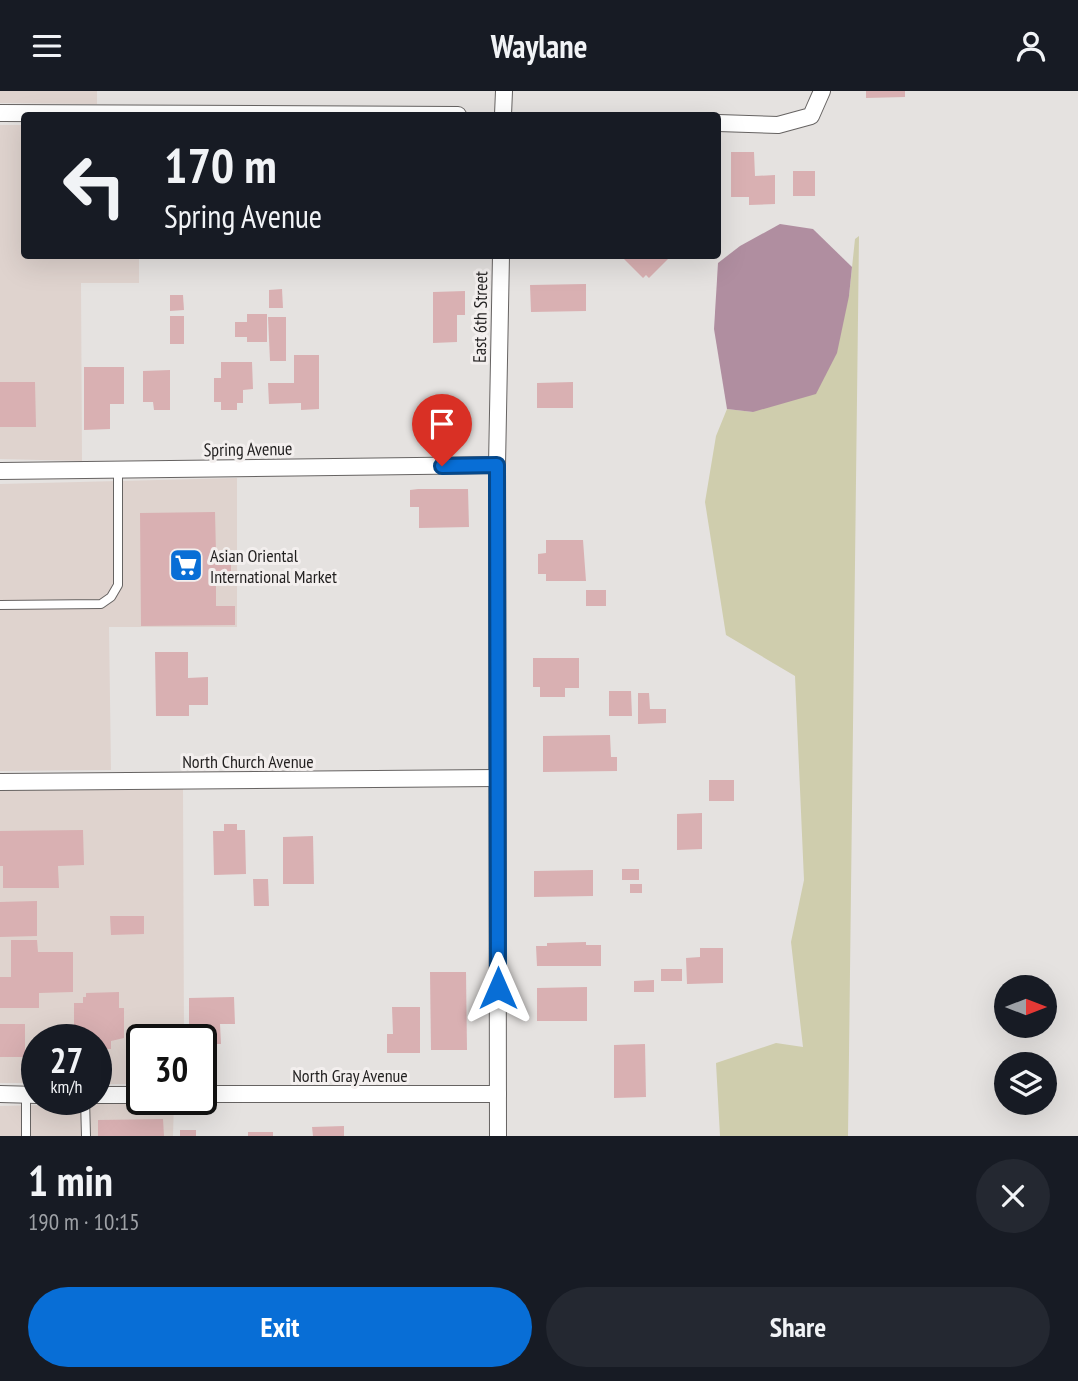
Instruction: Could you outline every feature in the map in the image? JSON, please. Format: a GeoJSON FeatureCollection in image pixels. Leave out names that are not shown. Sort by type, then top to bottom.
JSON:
{"type":"FeatureCollection","features":[{"type":"Feature","properties":{"kind":"street"},"geometry":{"type":"LineString","coordinates":[[503,112],[504,91]]}},
{"type":"Feature","properties":{"kind":"street"},"geometry":{"type":"LineString","coordinates":[[721,123],[779,125],[811,116],[822,91]]}},
{"type":"Feature","properties":{"kind":"street"},"geometry":{"type":"LineString","coordinates":[[0,113],[21,113]]}},
{"type":"Feature","properties":{"kind":"street","name":"East 6th Street"},"geometry":{"type":"LineString","coordinates":[[498,1136],[497,465],[501,259]]}},
{"type":"Feature","properties":{"kind":"street","name":"Spring Avenue"},"geometry":{"type":"LineString","coordinates":[[0,471],[497,465]]}},
{"type":"Feature","properties":{"kind":"street","name":"North Church Avenue"},"geometry":{"type":"LineString","coordinates":[[0,782],[497,778]]}},
{"type":"Feature","properties":{"kind":"street"},"geometry":{"type":"LineString","coordinates":[[0,1094],[21,1095]]}},
{"type":"Feature","properties":{"kind":"street","name":"North Gray Avenue"},"geometry":{"type":"LineString","coordinates":[[217,1094],[498,1094]]}},
{"type":"Feature","properties":{"kind":"lane"},"geometry":{"type":"LineString","coordinates":[[0,605],[101,604],[111,597],[117,585],[117,470]]}},
{"type":"Feature","properties":{"kind":"lane"},"geometry":{"type":"LineString","coordinates":[[26,1136],[29,1115]]}},
{"type":"Feature","properties":{"kind":"lane"},"geometry":{"type":"LineString","coordinates":[[85,1115],[86,1136]]}},
{"type":"Feature","properties":{"kind":"shaded area"},"geometry":{"type":"Polygon","coordinates":[[[0,91],[97,91],[97,104],[0,103],[0,91]]]}},
{"type":"Feature","properties":{"kind":"shaded area"},"geometry":{"type":"Polygon","coordinates":[[[0,125],[21,125],[21,259],[139,259],[139,283],[81,283],[82,461],[0,459],[0,125]]]}},
{"type":"Feature","properties":{"kind":"shaded area"},"geometry":{"type":"Polygon","coordinates":[[[780,224],[813,229],[852,267],[837,353],[816,394],[753,412],[727,409],[714,329],[718,263],[740,246],[780,224]]]}},
{"type":"Feature","properties":{"kind":"shaded area"},"geometry":{"type":"Polygon","coordinates":[[[859,236],[848,1136],[720,1136],[716,1063],[776,1043],[803,1047],[791,942],[804,880],[795,676],[726,635],[705,502],[716,436],[727,409],[753,412],[849,296],[855,239],[859,236]]]}},
{"type":"Feature","properties":{"kind":"shaded area"},"geometry":{"type":"Polygon","coordinates":[[[237,478],[237,627],[109,627],[111,770],[0,771],[0,484],[237,478]]]}},
{"type":"Feature","properties":{"kind":"shaded area"},"geometry":{"type":"Polygon","coordinates":[[[183,789],[184,1024],[126,1024],[126,1084],[112,1084],[112,1024],[21,1024],[21,1083],[0,1083],[0,790],[183,789]]]}},
{"type":"Feature","properties":{"kind":"shaded area"},"geometry":{"type":"Polygon","coordinates":[[[112,1103],[126,1103],[126,1115],[174,1115],[173,1136],[0,1136],[0,1106],[21,1106],[21,1115],[112,1115],[112,1103]]]}},
{"type":"Feature","properties":{"kind":"building"},"geometry":{"type":"Polygon","coordinates":[[[866,91],[905,91],[905,97],[866,98],[866,91]]]}},
{"type":"Feature","properties":{"kind":"building"},"geometry":{"type":"Polygon","coordinates":[[[731,152],[754,152],[755,176],[775,175],[775,204],[749,205],[749,197],[731,197],[731,152]]]}},
{"type":"Feature","properties":{"kind":"building"},"geometry":{"type":"Polygon","coordinates":[[[793,171],[815,171],[815,196],[793,196],[793,171]]]}},
{"type":"Feature","properties":{"kind":"building"},"geometry":{"type":"Polygon","coordinates":[[[624,259],[668,259],[649,278],[646,275],[643,278],[624,259]]]}},
{"type":"Feature","properties":{"kind":"building"},"geometry":{"type":"Polygon","coordinates":[[[586,284],[586,311],[531,312],[530,285],[586,284]]]}},
{"type":"Feature","properties":{"kind":"building"},"geometry":{"type":"Polygon","coordinates":[[[282,289],[283,308],[269,308],[269,290],[282,289]]]}},
{"type":"Feature","properties":{"kind":"building"},"geometry":{"type":"Polygon","coordinates":[[[465,291],[465,315],[457,315],[457,342],[433,343],[433,292],[465,291]]]}},
{"type":"Feature","properties":{"kind":"building"},"geometry":{"type":"Polygon","coordinates":[[[170,295],[183,295],[184,310],[170,311],[170,295]]]}},
{"type":"Feature","properties":{"kind":"building"},"geometry":{"type":"Polygon","coordinates":[[[247,314],[267,314],[267,342],[247,342],[247,337],[235,337],[235,322],[247,322],[247,314]]]}},
{"type":"Feature","properties":{"kind":"building"},"geometry":{"type":"Polygon","coordinates":[[[170,316],[184,316],[184,344],[170,344],[170,316]]]}},
{"type":"Feature","properties":{"kind":"building"},"geometry":{"type":"Polygon","coordinates":[[[268,317],[286,317],[286,361],[270,361],[268,317]]]}},
{"type":"Feature","properties":{"kind":"building"},"geometry":{"type":"Polygon","coordinates":[[[294,355],[319,355],[319,409],[301,410],[301,403],[269,404],[268,383],[294,383],[294,355]]]}},
{"type":"Feature","properties":{"kind":"building"},"geometry":{"type":"Polygon","coordinates":[[[221,362],[252,362],[253,389],[243,390],[243,403],[237,403],[237,410],[221,410],[221,402],[214,402],[214,378],[221,378],[221,362]]]}},
{"type":"Feature","properties":{"kind":"building"},"geometry":{"type":"Polygon","coordinates":[[[84,367],[124,367],[124,404],[110,404],[110,429],[84,430],[84,367]]]}},
{"type":"Feature","properties":{"kind":"building"},"geometry":{"type":"Polygon","coordinates":[[[170,370],[170,410],[154,410],[153,402],[143,402],[143,371],[170,370]]]}},
{"type":"Feature","properties":{"kind":"building"},"geometry":{"type":"Polygon","coordinates":[[[0,382],[35,382],[36,427],[0,427],[0,382]]]}},
{"type":"Feature","properties":{"kind":"building"},"geometry":{"type":"Polygon","coordinates":[[[573,382],[573,408],[537,408],[537,383],[573,382]]]}},
{"type":"Feature","properties":{"kind":"building"},"geometry":{"type":"Polygon","coordinates":[[[468,489],[469,527],[419,528],[419,507],[410,507],[410,490],[468,489]]]}},
{"type":"Feature","properties":{"kind":"building","name":"Asian Oriental International Market"},"geometry":{"type":"Polygon","coordinates":[[[215,512],[216,553],[231,553],[231,577],[216,577],[216,606],[235,606],[235,625],[141,626],[140,513],[215,512]]]}},
{"type":"Feature","properties":{"kind":"building"},"geometry":{"type":"Polygon","coordinates":[[[546,540],[583,540],[586,581],[546,581],[546,574],[538,574],[538,554],[546,553],[546,540]]]}},
{"type":"Feature","properties":{"kind":"building"},"geometry":{"type":"Polygon","coordinates":[[[586,590],[606,590],[606,606],[586,606],[586,590]]]}},
{"type":"Feature","properties":{"kind":"building"},"geometry":{"type":"Polygon","coordinates":[[[155,652],[188,652],[188,678],[208,677],[208,705],[189,705],[189,716],[156,716],[155,652]]]}},
{"type":"Feature","properties":{"kind":"building"},"geometry":{"type":"Polygon","coordinates":[[[533,658],[579,658],[579,688],[565,688],[565,697],[540,697],[540,687],[533,687],[533,658]]]}},
{"type":"Feature","properties":{"kind":"building"},"geometry":{"type":"Polygon","coordinates":[[[609,691],[631,691],[632,716],[609,716],[609,691]]]}},
{"type":"Feature","properties":{"kind":"building"},"geometry":{"type":"Polygon","coordinates":[[[638,693],[649,693],[650,709],[666,709],[666,723],[638,724],[638,693]]]}},
{"type":"Feature","properties":{"kind":"building"},"geometry":{"type":"Polygon","coordinates":[[[610,735],[611,757],[617,757],[617,771],[543,772],[543,736],[610,735]]]}},
{"type":"Feature","properties":{"kind":"building"},"geometry":{"type":"Polygon","coordinates":[[[709,780],[734,780],[734,801],[709,801],[709,780]]]}},
{"type":"Feature","properties":{"kind":"building"},"geometry":{"type":"Polygon","coordinates":[[[702,813],[702,849],[677,850],[677,814],[702,813]]]}},
{"type":"Feature","properties":{"kind":"building"},"geometry":{"type":"Polygon","coordinates":[[[224,824],[237,824],[237,830],[245,830],[246,874],[214,875],[213,831],[224,831],[224,824]]]}},
{"type":"Feature","properties":{"kind":"building"},"geometry":{"type":"Polygon","coordinates":[[[83,830],[84,865],[58,866],[59,888],[3,888],[0,831],[83,830]]]}},
{"type":"Feature","properties":{"kind":"building"},"geometry":{"type":"Polygon","coordinates":[[[313,836],[314,884],[283,884],[283,837],[313,836]]]}},
{"type":"Feature","properties":{"kind":"building"},"geometry":{"type":"Polygon","coordinates":[[[622,869],[639,869],[639,880],[622,880],[622,869]]]}},
{"type":"Feature","properties":{"kind":"building"},"geometry":{"type":"Polygon","coordinates":[[[593,870],[593,896],[534,897],[534,871],[593,870]]]}},
{"type":"Feature","properties":{"kind":"building"},"geometry":{"type":"Polygon","coordinates":[[[253,879],[268,879],[269,906],[254,906],[253,879]]]}},
{"type":"Feature","properties":{"kind":"building"},"geometry":{"type":"Polygon","coordinates":[[[630,884],[642,884],[642,893],[630,893],[630,884]]]}},
{"type":"Feature","properties":{"kind":"building"},"geometry":{"type":"Polygon","coordinates":[[[37,901],[37,936],[0,937],[0,902],[37,901]]]}},
{"type":"Feature","properties":{"kind":"building"},"geometry":{"type":"Polygon","coordinates":[[[110,916],[144,916],[144,934],[111,935],[110,916]]]}},
{"type":"Feature","properties":{"kind":"building"},"geometry":{"type":"Polygon","coordinates":[[[11,940],[37,940],[38,952],[73,952],[73,992],[39,993],[39,1008],[0,1008],[0,977],[11,977],[11,940]]]}},
{"type":"Feature","properties":{"kind":"building"},"geometry":{"type":"Polygon","coordinates":[[[586,942],[586,945],[601,945],[601,966],[537,966],[536,946],[547,946],[547,943],[586,942]]]}},
{"type":"Feature","properties":{"kind":"building"},"geometry":{"type":"Polygon","coordinates":[[[700,948],[723,948],[723,983],[687,984],[686,958],[700,957],[700,948]]]}},
{"type":"Feature","properties":{"kind":"building"},"geometry":{"type":"Polygon","coordinates":[[[661,969],[682,969],[682,981],[661,981],[661,969]]]}},
{"type":"Feature","properties":{"kind":"building"},"geometry":{"type":"Polygon","coordinates":[[[430,972],[466,972],[467,1050],[431,1050],[430,972]]]}},
{"type":"Feature","properties":{"kind":"building"},"geometry":{"type":"Polygon","coordinates":[[[654,980],[654,992],[634,992],[634,981],[654,980]]]}},
{"type":"Feature","properties":{"kind":"building"},"geometry":{"type":"Polygon","coordinates":[[[587,987],[587,1021],[537,1021],[537,988],[587,987]]]}},
{"type":"Feature","properties":{"kind":"building"},"geometry":{"type":"Polygon","coordinates":[[[119,992],[119,1008],[124,1008],[124,1038],[112,1041],[112,1024],[74,1024],[74,1003],[83,1003],[86,993],[119,992]]]}},
{"type":"Feature","properties":{"kind":"building"},"geometry":{"type":"Polygon","coordinates":[[[234,997],[235,1024],[220,1024],[221,1044],[217,1044],[217,1024],[189,1024],[189,998],[234,997]]]}},
{"type":"Feature","properties":{"kind":"building"},"geometry":{"type":"Polygon","coordinates":[[[392,1007],[420,1007],[420,1053],[387,1053],[387,1034],[393,1034],[392,1007]]]}},
{"type":"Feature","properties":{"kind":"building"},"geometry":{"type":"Polygon","coordinates":[[[0,1024],[21,1024],[21,1057],[0,1057],[0,1024]]]}},
{"type":"Feature","properties":{"kind":"building"},"geometry":{"type":"Polygon","coordinates":[[[645,1044],[646,1097],[614,1098],[614,1045],[645,1044]]]}},
{"type":"Feature","properties":{"kind":"building"},"geometry":{"type":"Polygon","coordinates":[[[163,1119],[164,1136],[98,1136],[98,1120],[163,1119]]]}},
{"type":"Feature","properties":{"kind":"building"},"geometry":{"type":"Polygon","coordinates":[[[344,1126],[344,1136],[313,1136],[312,1127],[344,1126]]]}},
{"type":"Feature","properties":{"kind":"building"},"geometry":{"type":"Polygon","coordinates":[[[180,1130],[196,1130],[196,1136],[180,1136],[180,1130]]]}},
{"type":"Feature","properties":{"kind":"building"},"geometry":{"type":"Polygon","coordinates":[[[248,1132],[273,1132],[273,1136],[248,1136],[248,1132]]]}},
{"type":"Feature","properties":{"kind":"place","name":"Asian Oriental International Market"},"geometry":{"type":"Point","coordinates":[186,565]}},
{"type":"Feature","properties":{"kind":"route"},"geometry":{"type":"LineString","coordinates":[[442,466],[497,465],[498,988]]}}]}
